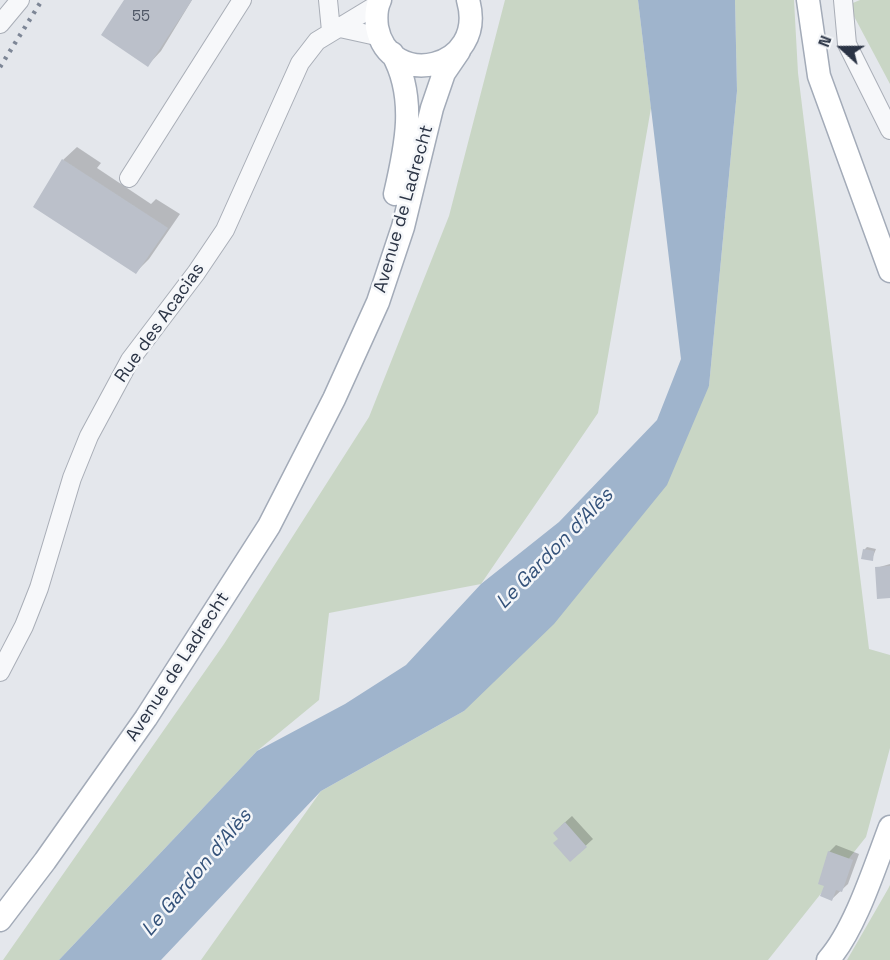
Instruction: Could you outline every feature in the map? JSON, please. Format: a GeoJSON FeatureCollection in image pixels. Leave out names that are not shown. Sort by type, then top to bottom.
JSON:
{"type":"FeatureCollection","features":[{"type":"Feature","properties":{"kind":"main road","name":"Avenue de Ladrecht"},"geometry":{"type":"LineString","coordinates":[[0,920],[96,790],[202,632],[269,526],[334,399],[378,302],[403,227],[432,108],[444,73],[467,40],[471,26],[468,0]]}},
{"type":"Feature","properties":{"kind":"main road"},"geometry":{"type":"LineString","coordinates":[[808,0],[819,76],[890,271]]}},
{"type":"Feature","properties":{"kind":"main road","name":"Avenue de Ladrecht"},"geometry":{"type":"LineString","coordinates":[[334,399],[370,293],[400,171],[409,120],[403,76],[386,45],[376,20],[379,2]]}},
{"type":"Feature","properties":{"kind":"main road"},"geometry":{"type":"LineString","coordinates":[[386,45],[404,62],[418,66],[440,63],[459,51]]}},
{"type":"Feature","properties":{"kind":"main road"},"geometry":{"type":"LineString","coordinates":[[828,960],[834,953],[860,903],[890,827]]}},
{"type":"Feature","properties":{"kind":"street"},"geometry":{"type":"LineString","coordinates":[[0,24],[20,0]]}},
{"type":"Feature","properties":{"kind":"street"},"geometry":{"type":"LineString","coordinates":[[129,178],[242,0]]}},
{"type":"Feature","properties":{"kind":"street"},"geometry":{"type":"LineString","coordinates":[[328,0],[336,30],[386,45]]}},
{"type":"Feature","properties":{"kind":"street"},"geometry":{"type":"LineString","coordinates":[[843,0],[847,44],[890,130]]}},
{"type":"Feature","properties":{"kind":"street","name":"Rue des Acacias"},"geometry":{"type":"LineString","coordinates":[[0,672],[24,626],[39,588],[72,478],[89,436],[130,360],[196,273],[225,230],[248,184],[300,63],[317,41],[379,2]]}},
{"type":"Feature","properties":{"kind":"green space"},"geometry":{"type":"Polygon","coordinates":[[[505,0],[638,0],[651,108],[598,413],[481,584],[329,613],[319,700],[257,751],[59,960],[3,960],[224,644],[369,417],[449,216],[505,0]]]}},
{"type":"Feature","properties":{"kind":"green space"},"geometry":{"type":"Polygon","coordinates":[[[735,0],[794,0],[798,73],[869,649],[890,655],[890,748],[866,837],[768,960],[201,960],[321,791],[464,711],[709,386],[737,91],[735,0]]]}},
{"type":"Feature","properties":{"kind":"green space"},"geometry":{"type":"Polygon","coordinates":[[[860,0],[890,0],[890,84],[848,5],[860,0]]]}},
{"type":"Feature","properties":{"kind":"green space"},"geometry":{"type":"Polygon","coordinates":[[[890,885],[890,960],[847,960],[888,889],[890,885]]]}},
{"type":"Feature","properties":{"kind":"water","name":"Le Gardon d'Alès"},"geometry":{"type":"Polygon","coordinates":[[[638,0],[735,0],[737,91],[709,386],[667,485],[554,624],[464,711],[321,791],[161,960],[59,960],[257,751],[345,704],[406,665],[481,584],[559,522],[657,420],[681,359],[638,0]]]}},
{"type":"Feature","properties":{"kind":"building"},"geometry":{"type":"Polygon","coordinates":[[[124,0],[192,0],[148,67],[101,35],[124,0]]]}},
{"type":"Feature","properties":{"kind":"building"},"geometry":{"type":"Polygon","coordinates":[[[62,159],[168,228],[136,274],[33,207],[62,159]]]}},
{"type":"Feature","properties":{"kind":"building"},"geometry":{"type":"Polygon","coordinates":[[[863,549],[874,551],[873,561],[861,559],[863,549]]]}},
{"type":"Feature","properties":{"kind":"building"},"geometry":{"type":"Polygon","coordinates":[[[890,566],[890,598],[877,599],[875,567],[890,566]]]}},
{"type":"Feature","properties":{"kind":"building"},"geometry":{"type":"Polygon","coordinates":[[[565,822],[587,847],[570,862],[553,843],[558,839],[553,833],[565,822]]]}},
{"type":"Feature","properties":{"kind":"building"},"geometry":{"type":"Polygon","coordinates":[[[828,851],[853,860],[842,892],[836,890],[832,901],[820,896],[824,886],[818,884],[828,851]]]}},
{"type":"Feature","properties":{"kind":"railway"},"geometry":{"type":"LineString","coordinates":[[0,67],[42,0]]}}]}
